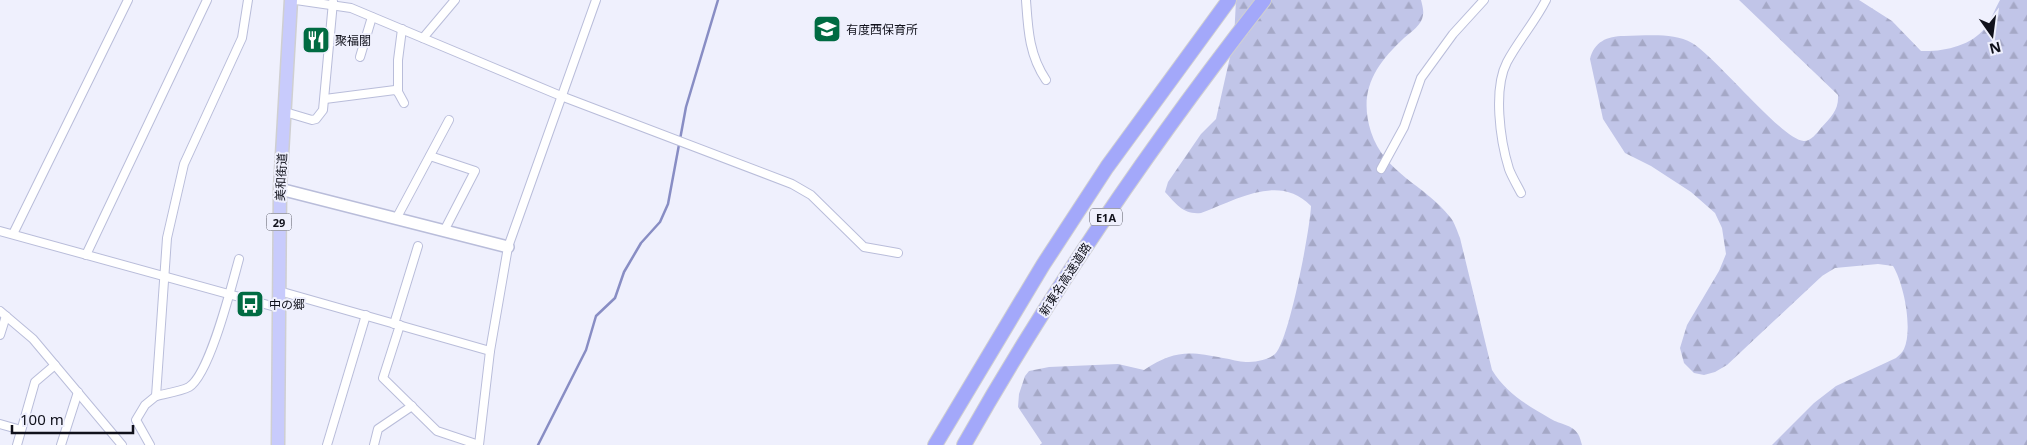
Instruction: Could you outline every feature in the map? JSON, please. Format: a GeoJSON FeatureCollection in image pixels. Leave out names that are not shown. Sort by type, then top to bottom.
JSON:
{"type":"FeatureCollection","features":[{"type":"Feature","properties":{"kind":"highway","name":"新東名高速道路"},"geometry":{"type":"LineString","coordinates":[[936,445],[981,366],[1043,265],[1097,184],[1229,0]]}},
{"type":"Feature","properties":{"kind":"highway","name":"新東名高速道路"},"geometry":{"type":"LineString","coordinates":[[964,445],[1061,283],[1182,109],[1264,0]]}},
{"type":"Feature","properties":{"kind":"main road","name":"美和街道"},"geometry":{"type":"LineString","coordinates":[[278,445],[280,189],[291,0]]}},
{"type":"Feature","properties":{"kind":"street"},"geometry":{"type":"LineString","coordinates":[[13,234],[128,0]]}},
{"type":"Feature","properties":{"kind":"street"},"geometry":{"type":"LineString","coordinates":[[86,255],[207,0]]}},
{"type":"Feature","properties":{"kind":"street"},"geometry":{"type":"LineString","coordinates":[[156,396],[167,238],[184,164],[242,38],[248,0]]}},
{"type":"Feature","properties":{"kind":"street"},"geometry":{"type":"LineString","coordinates":[[296,0],[333,2],[351,8],[561,96],[792,184],[811,195],[864,247],[898,253]]}},
{"type":"Feature","properties":{"kind":"street"},"geometry":{"type":"LineString","coordinates":[[423,38],[455,0]]}},
{"type":"Feature","properties":{"kind":"street"},"geometry":{"type":"LineString","coordinates":[[418,246],[383,378],[437,431],[479,445],[490,351],[508,247],[596,0]]}},
{"type":"Feature","properties":{"kind":"street"},"geometry":{"type":"LineString","coordinates":[[1026,0],[1029,39],[1036,66],[1046,80]]}},
{"type":"Feature","properties":{"kind":"street"},"geometry":{"type":"LineString","coordinates":[[1381,169],[1404,127],[1421,78],[1453,34],[1484,0]]}},
{"type":"Feature","properties":{"kind":"street"},"geometry":{"type":"LineString","coordinates":[[1521,193],[1510,170],[1503,147],[1499,108],[1501,76],[1507,62],[1546,0]]}},
{"type":"Feature","properties":{"kind":"street"},"geometry":{"type":"LineString","coordinates":[[285,112],[316,119],[323,110],[333,2]]}},
{"type":"Feature","properties":{"kind":"street"},"geometry":{"type":"LineString","coordinates":[[360,57],[372,17]]}},
{"type":"Feature","properties":{"kind":"street"},"geometry":{"type":"LineString","coordinates":[[402,29],[398,60],[398,92],[404,104]]}},
{"type":"Feature","properties":{"kind":"street"},"geometry":{"type":"LineString","coordinates":[[325,99],[395,90],[398,92]]}},
{"type":"Feature","properties":{"kind":"street"},"geometry":{"type":"LineString","coordinates":[[396,219],[449,120]]}},
{"type":"Feature","properties":{"kind":"street"},"geometry":{"type":"LineString","coordinates":[[430,156],[475,171],[444,231]]}},
{"type":"Feature","properties":{"kind":"street"},"geometry":{"type":"LineString","coordinates":[[280,189],[508,247]]}},
{"type":"Feature","properties":{"kind":"street"},"geometry":{"type":"LineString","coordinates":[[0,231],[278,308]]}},
{"type":"Feature","properties":{"kind":"street"},"geometry":{"type":"LineString","coordinates":[[150,445],[136,420],[145,405],[156,396],[189,387],[195,380],[213,347],[240,258]]}},
{"type":"Feature","properties":{"kind":"street"},"geometry":{"type":"LineString","coordinates":[[279,291],[490,351]]}},
{"type":"Feature","properties":{"kind":"street"},"geometry":{"type":"LineString","coordinates":[[0,335],[3,314]]}},
{"type":"Feature","properties":{"kind":"street"},"geometry":{"type":"LineString","coordinates":[[3,314],[33,339],[121,444]]}},
{"type":"Feature","properties":{"kind":"street"},"geometry":{"type":"LineString","coordinates":[[327,445],[366,315]]}},
{"type":"Feature","properties":{"kind":"street"},"geometry":{"type":"LineString","coordinates":[[19,444],[21,430],[35,382],[55,365]]}},
{"type":"Feature","properties":{"kind":"street"},"geometry":{"type":"LineString","coordinates":[[61,445],[78,392]]}},
{"type":"Feature","properties":{"kind":"street"},"geometry":{"type":"LineString","coordinates":[[374,445],[378,429],[412,406]]}},
{"type":"Feature","properties":{"kind":"street"},"geometry":{"type":"LineString","coordinates":[[0,424],[21,430]]}},
{"type":"Feature","properties":{"kind":"green space"},"geometry":{"type":"Polygon","coordinates":[[[1236,0],[1421,0],[1423,13],[1421,22],[1385,58],[1372,80],[1368,91],[1367,104],[1367,117],[1371,132],[1385,158],[1440,206],[1453,222],[1460,238],[1492,370],[1504,386],[1518,398],[1551,419],[1576,431],[1582,445],[1040,445],[1042,443],[1018,407],[1019,394],[1025,376],[1029,371],[1049,367],[1118,364],[1144,370],[1164,359],[1191,353],[1241,362],[1253,362],[1272,356],[1281,345],[1298,284],[1311,206],[1299,196],[1285,191],[1272,190],[1243,196],[1201,213],[1195,213],[1181,208],[1165,192],[1168,182],[1201,134],[1216,119],[1234,39],[1236,0]]]}},
{"type":"Feature","properties":{"kind":"green space"},"geometry":{"type":"Polygon","coordinates":[[[1739,0],[1859,0],[1892,21],[1921,51],[1929,51],[1956,47],[1979,34],[1985,28],[2000,0],[2027,0],[2027,445],[1772,445],[1814,403],[1836,386],[1896,358],[1903,350],[1908,330],[1906,307],[1901,284],[1893,266],[1878,264],[1835,268],[1822,276],[1727,365],[1715,372],[1704,375],[1694,373],[1684,363],[1680,348],[1687,325],[1719,271],[1726,254],[1722,228],[1715,213],[1691,192],[1651,166],[1625,153],[1603,119],[1590,59],[1598,44],[1612,37],[1659,35],[1676,37],[1692,43],[1703,51],[1781,128],[1794,138],[1804,141],[1809,140],[1834,113],[1838,95],[1739,0]]]}},
{"type":"Feature","properties":{"kind":"waterway"},"geometry":{"type":"LineString","coordinates":[[538,445],[586,350],[596,316],[615,298],[624,272],[641,243],[660,222],[668,204],[686,107],[718,0]]}},
{"type":"Feature","properties":{"kind":"place","name":"有度西保育所"},"geometry":{"type":"Point","coordinates":[827,29]}},
{"type":"Feature","properties":{"kind":"place","name":"聚福閣"},"geometry":{"type":"Point","coordinates":[316,40]}},
{"type":"Feature","properties":{"kind":"place","name":"中の郷"},"geometry":{"type":"Point","coordinates":[250,304]}}]}
